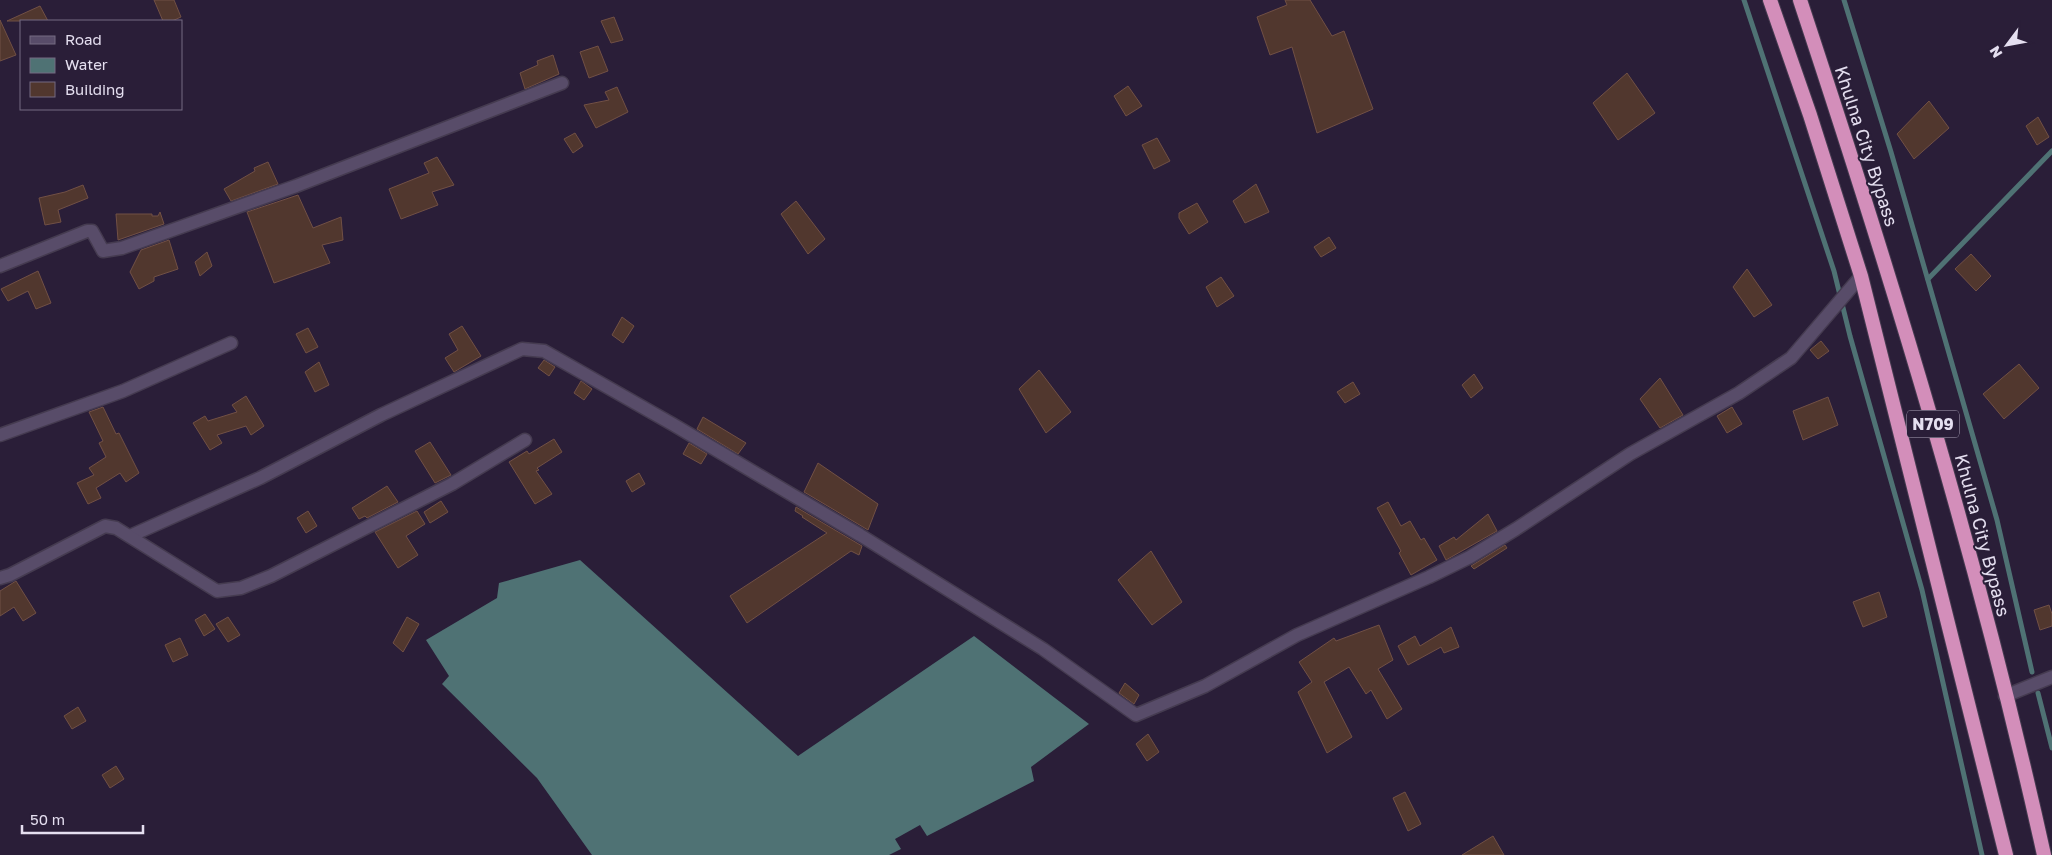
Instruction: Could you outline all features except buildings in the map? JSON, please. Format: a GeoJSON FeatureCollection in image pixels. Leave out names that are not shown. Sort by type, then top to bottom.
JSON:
{"type":"FeatureCollection","features":[{"type":"Feature","properties":{"kind":"highway","name":"N709"},"geometry":{"type":"LineString","coordinates":[[1770,0],[1810,115],[1861,276],[2006,855]]}},
{"type":"Feature","properties":{"kind":"highway","name":"Khulna City Bypass"},"geometry":{"type":"LineString","coordinates":[[1800,0],[1852,157],[1916,365],[1964,533],[2028,784],[2044,855]]}},
{"type":"Feature","properties":{"kind":"street"},"geometry":{"type":"LineString","coordinates":[[0,266],[87,231],[92,231],[103,251],[122,248],[296,186],[562,83]]}},
{"type":"Feature","properties":{"kind":"street"},"geometry":{"type":"LineString","coordinates":[[130,536],[260,478],[381,415],[522,350],[544,351],[674,425],[868,541],[1043,649],[1136,715],[1205,686],[1297,635],[1470,557],[1630,454],[1739,393],[1791,358],[1861,276]]}},
{"type":"Feature","properties":{"kind":"street"},"geometry":{"type":"LineString","coordinates":[[0,435],[123,391],[231,343]]}},
{"type":"Feature","properties":{"kind":"street"},"geometry":{"type":"LineString","coordinates":[[0,578],[10,575],[105,526],[116,528],[130,536],[217,591],[240,588],[271,576],[452,484],[525,440]]}},
{"type":"Feature","properties":{"kind":"street"},"geometry":{"type":"LineString","coordinates":[[2005,696],[2052,677]]}},
{"type":"Feature","properties":{"kind":"water"},"geometry":{"type":"Polygon","coordinates":[[[580,560],[798,756],[974,636],[1089,724],[1031,767],[1034,781],[927,836],[920,825],[895,839],[901,849],[889,855],[592,855],[537,778],[442,684],[449,676],[426,640],[497,598],[499,583],[580,560]]]}},
{"type":"Feature","properties":{"kind":"waterway"},"geometry":{"type":"LineString","coordinates":[[1744,0],[1834,271],[1850,336],[1922,590],[1982,855]]}},
{"type":"Feature","properties":{"kind":"waterway"},"geometry":{"type":"LineString","coordinates":[[1844,0],[1891,152],[1997,520],[2032,672]]}},
{"type":"Feature","properties":{"kind":"waterway"},"geometry":{"type":"LineString","coordinates":[[1928,279],[2052,151]]}},
{"type":"Feature","properties":{"kind":"waterway"},"geometry":{"type":"LineString","coordinates":[[2038,693],[2052,748]]}}]}
